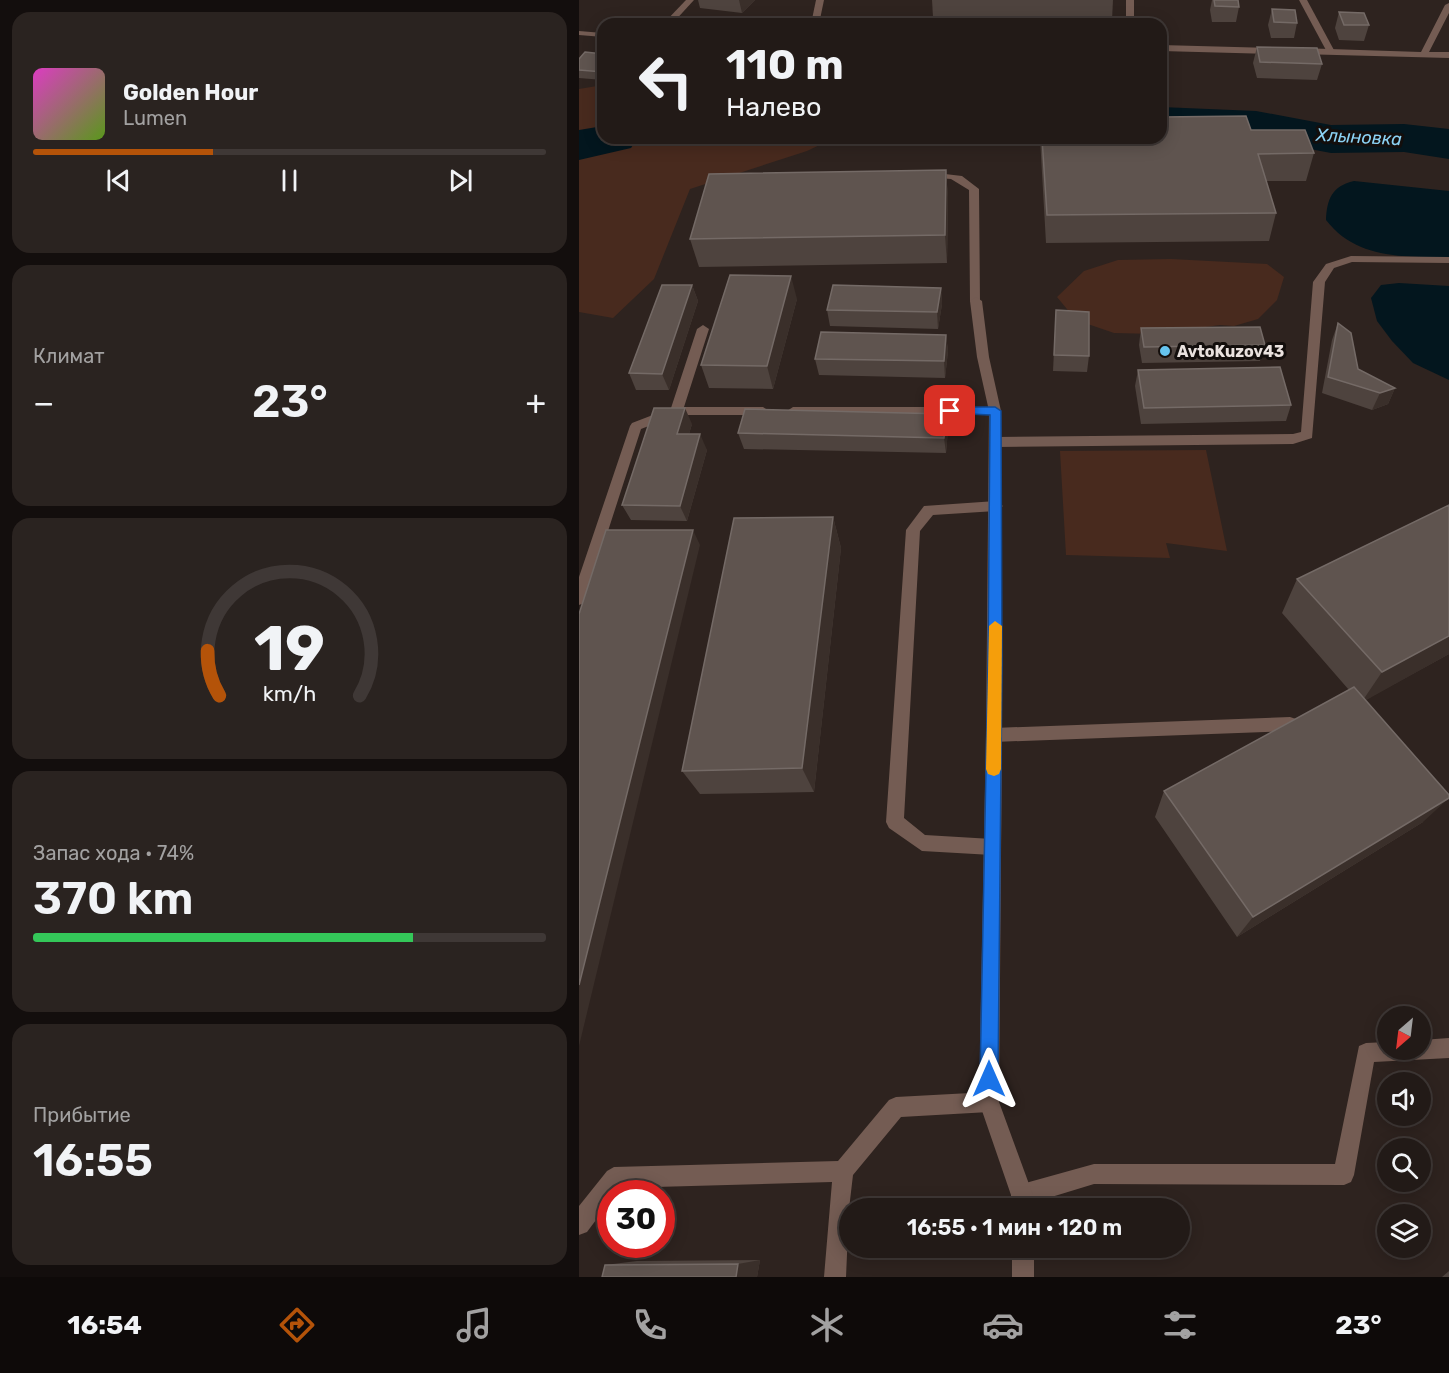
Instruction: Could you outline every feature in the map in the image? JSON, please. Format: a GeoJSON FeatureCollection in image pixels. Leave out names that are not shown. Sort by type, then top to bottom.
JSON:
{"type":"FeatureCollection","features":[{"type":"Feature","properties":{"kind":"street"},"geometry":{"type":"LineString","coordinates":[[673,18],[690,0]]}},
{"type":"Feature","properties":{"kind":"street"},"geometry":{"type":"LineString","coordinates":[[816,18],[820,0]]}},
{"type":"Feature","properties":{"kind":"street"},"geometry":{"type":"LineString","coordinates":[[1130,0],[1130,18]]}},
{"type":"Feature","properties":{"kind":"street"},"geometry":{"type":"LineString","coordinates":[[1303,0],[1331,52]]}},
{"type":"Feature","properties":{"kind":"street"},"geometry":{"type":"LineString","coordinates":[[1425,54],[1449,5]]}},
{"type":"Feature","properties":{"kind":"street"},"geometry":{"type":"LineString","coordinates":[[579,33],[597,34]]}},
{"type":"Feature","properties":{"kind":"street"},"geometry":{"type":"LineString","coordinates":[[1167,48],[1449,55]]}},
{"type":"Feature","properties":{"kind":"street"},"geometry":{"type":"LineString","coordinates":[[915,176],[950,176],[966,180],[974,189],[976,301],[983,357],[995,411],[996,442],[989,1102],[1021,1198]]}},
{"type":"Feature","properties":{"kind":"street"},"geometry":{"type":"LineString","coordinates":[[996,442],[1293,439],[1307,435],[1319,282],[1330,266],[1351,259],[1449,260]]}},
{"type":"Feature","properties":{"kind":"street"},"geometry":{"type":"LineString","coordinates":[[676,411],[703,328]]}},
{"type":"Feature","properties":{"kind":"street"},"geometry":{"type":"LineString","coordinates":[[579,599],[636,426],[676,411],[995,411]]}},
{"type":"Feature","properties":{"kind":"street"},"geometry":{"type":"LineString","coordinates":[[992,847],[922,843],[895,822],[913,530],[929,510],[996,506]]}},
{"type":"Feature","properties":{"kind":"street"},"geometry":{"type":"LineString","coordinates":[[994,735],[1290,724]]}},
{"type":"Feature","properties":{"kind":"street"},"geometry":{"type":"LineString","coordinates":[[1431,1049],[1449,1048]]}},
{"type":"Feature","properties":{"kind":"street"},"geometry":{"type":"LineString","coordinates":[[1032,1198],[1094,1174],[1344,1175],[1366,1053],[1377,1052]]}},
{"type":"Feature","properties":{"kind":"street"},"geometry":{"type":"LineString","coordinates":[[835,1277],[843,1171],[896,1107],[989,1102]]}},
{"type":"Feature","properties":{"kind":"street"},"geometry":{"type":"LineString","coordinates":[[579,1224],[613,1178],[843,1171]]}},
{"type":"Feature","properties":{"kind":"street"},"geometry":{"type":"LineString","coordinates":[[1023,1258],[1023,1277]]}},
{"type":"Feature","properties":{"kind":"shaded area"},"geometry":{"type":"Polygon","coordinates":[[[597,86],[597,144],[822,144],[807,151],[690,189],[654,279],[613,318],[579,312],[579,89],[597,86]]]}},
{"type":"Feature","properties":{"kind":"shaded area"},"geometry":{"type":"Polygon","coordinates":[[[1171,259],[1267,264],[1284,277],[1277,300],[1258,319],[1234,326],[1220,325],[1156,334],[1114,333],[1076,320],[1057,297],[1084,271],[1118,260],[1171,259]]]}},
{"type":"Feature","properties":{"kind":"shaded area"},"geometry":{"type":"Polygon","coordinates":[[[1206,450],[1227,551],[1166,543],[1170,558],[1066,555],[1060,451],[1206,450]]]}},
{"type":"Feature","properties":{"kind":"water"},"geometry":{"type":"Polygon","coordinates":[[[1354,181],[1449,191],[1449,257],[1398,256],[1381,253],[1366,249],[1338,233],[1326,220],[1329,200],[1340,186],[1354,181]]]}},
{"type":"Feature","properties":{"kind":"water"},"geometry":{"type":"Polygon","coordinates":[[[1399,283],[1449,286],[1449,380],[1413,363],[1377,321],[1371,298],[1381,285],[1399,283]]]}},
{"type":"Feature","properties":{"kind":"building"},"geometry":{"type":"Polygon","coordinates":[[[1214,0],[1238,0],[1239,7],[1215,6],[1214,0]]]}},
{"type":"Feature","properties":{"kind":"building"},"geometry":{"type":"Polygon","coordinates":[[[1272,9],[1295,10],[1297,23],[1274,22],[1272,9]]]}},
{"type":"Feature","properties":{"kind":"building"},"geometry":{"type":"Polygon","coordinates":[[[1339,12],[1364,13],[1369,25],[1344,25],[1339,12]]]}},
{"type":"Feature","properties":{"kind":"building"},"geometry":{"type":"Polygon","coordinates":[[[1257,47],[1317,48],[1322,64],[1260,62],[1257,47]]]}},
{"type":"Feature","properties":{"kind":"building"},"geometry":{"type":"Polygon","coordinates":[[[585,52],[597,53],[597,72],[579,70],[579,59],[585,52]]]}},
{"type":"Feature","properties":{"kind":"building"},"geometry":{"type":"Polygon","coordinates":[[[1246,116],[1251,130],[1305,130],[1314,153],[1258,154],[1276,213],[1047,215],[1042,144],[1167,144],[1167,117],[1246,116]]]}},
{"type":"Feature","properties":{"kind":"building"},"geometry":{"type":"Polygon","coordinates":[[[946,170],[945,235],[690,239],[709,174],[946,170]]]}},
{"type":"Feature","properties":{"kind":"building"},"geometry":{"type":"Polygon","coordinates":[[[730,275],[791,276],[767,366],[701,365],[730,275]]]}},
{"type":"Feature","properties":{"kind":"building"},"geometry":{"type":"Polygon","coordinates":[[[662,285],[692,285],[662,374],[629,373],[662,285]]]}},
{"type":"Feature","properties":{"kind":"building"},"geometry":{"type":"Polygon","coordinates":[[[833,285],[941,288],[937,312],[827,310],[833,285]]]}},
{"type":"Feature","properties":{"kind":"building"},"geometry":{"type":"Polygon","coordinates":[[[1056,310],[1089,312],[1089,356],[1054,355],[1056,310]]]}},
{"type":"Feature","properties":{"kind":"building"},"geometry":{"type":"Polygon","coordinates":[[[1338,323],[1351,333],[1358,369],[1395,388],[1380,393],[1328,377],[1338,323]]]}},
{"type":"Feature","properties":{"kind":"building"},"geometry":{"type":"Polygon","coordinates":[[[1260,327],[1265,345],[1144,347],[1141,328],[1260,327]]]}},
{"type":"Feature","properties":{"kind":"building"},"geometry":{"type":"Polygon","coordinates":[[[821,332],[946,335],[944,361],[815,359],[821,332]]]}},
{"type":"Feature","properties":{"kind":"building"},"geometry":{"type":"Polygon","coordinates":[[[1280,367],[1291,405],[1144,408],[1138,370],[1280,367]]]}},
{"type":"Feature","properties":{"kind":"building"},"geometry":{"type":"Polygon","coordinates":[[[654,408],[685,408],[677,434],[700,434],[680,506],[622,505],[654,408]]]}},
{"type":"Feature","properties":{"kind":"building"},"geometry":{"type":"Polygon","coordinates":[[[745,409],[946,414],[944,438],[738,433],[745,409]]]}},
{"type":"Feature","properties":{"kind":"building"},"geometry":{"type":"Polygon","coordinates":[[[1449,505],[1449,636],[1382,672],[1297,579],[1449,505]]]}},
{"type":"Feature","properties":{"kind":"building"},"geometry":{"type":"Polygon","coordinates":[[[833,517],[802,768],[682,771],[734,518],[833,517]]]}},
{"type":"Feature","properties":{"kind":"building"},"geometry":{"type":"Polygon","coordinates":[[[606,530],[693,530],[579,985],[579,614],[606,530]]]}},
{"type":"Feature","properties":{"kind":"building"},"geometry":{"type":"Polygon","coordinates":[[[1354,687],[1449,795],[1449,798],[1253,917],[1164,791],[1354,687]]]}},
{"type":"Feature","properties":{"kind":"building"},"geometry":{"type":"Polygon","coordinates":[[[738,1264],[736,1277],[602,1277],[605,1265],[738,1264]]]}},
{"type":"Feature","properties":{"kind":"waterway","name":"Хлыновка"},"geometry":{"type":"LineString","coordinates":[[1167,121],[1256,125],[1331,139],[1404,138],[1449,144]]}},
{"type":"Feature","properties":{"kind":"waterway","name":"Хлыновка"},"geometry":{"type":"LineString","coordinates":[[579,145],[597,141]]}},
{"type":"Feature","properties":{"kind":"slow traffic"},"geometry":{"type":"LineString","coordinates":[[994,769],[995,626]]}},
{"type":"Feature","properties":{"kind":"place","name":"AvtoKuzov43"},"geometry":{"type":"Point","coordinates":[1165,351]}},
{"type":"Feature","properties":{"kind":"route"},"geometry":{"type":"LineString","coordinates":[[950,411],[995,411],[995,664],[989,1079]]}}]}
